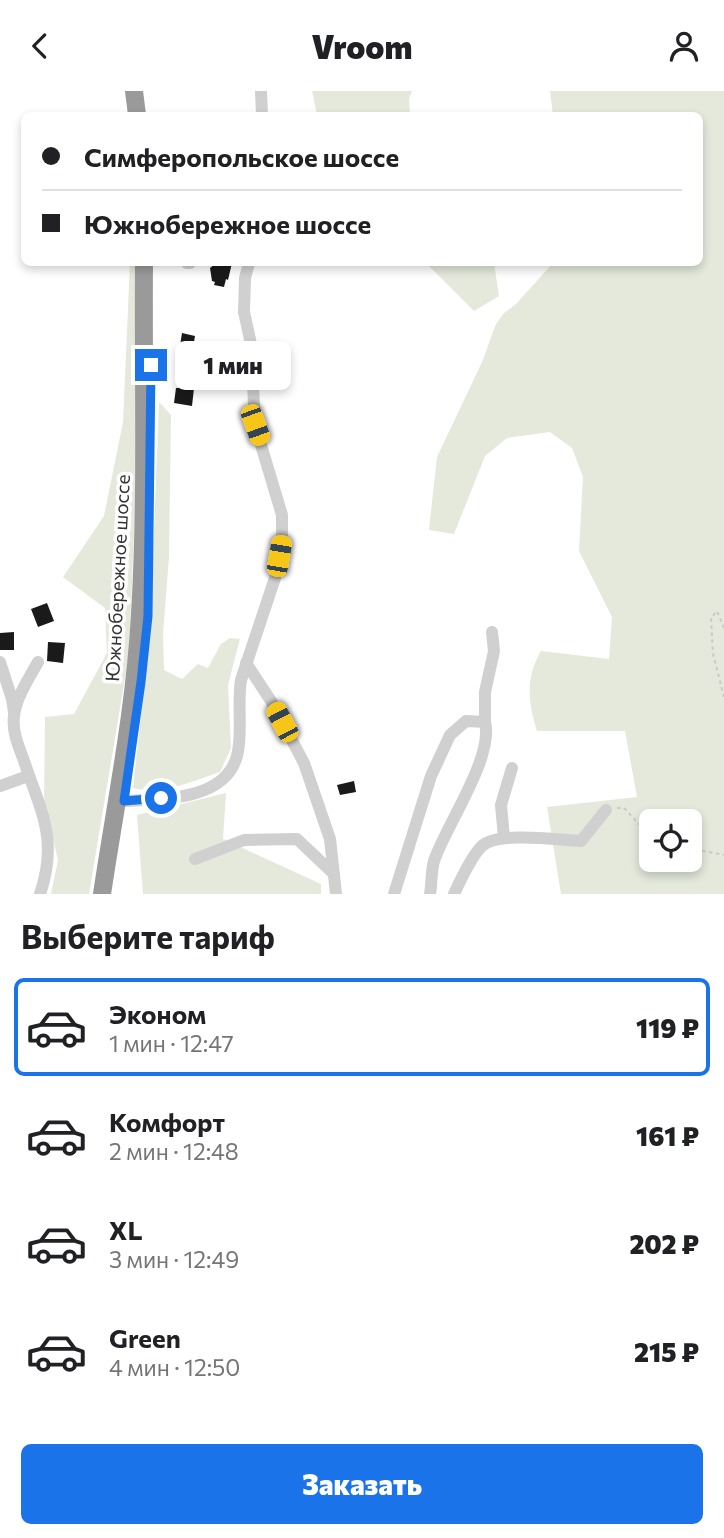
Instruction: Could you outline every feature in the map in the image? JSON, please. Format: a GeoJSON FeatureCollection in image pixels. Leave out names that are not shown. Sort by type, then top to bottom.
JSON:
{"type":"FeatureCollection","features":[{"type":"Feature","properties":{"kind":"highway"},"geometry":{"type":"LineString","coordinates":[[137,91],[142,112]]}},
{"type":"Feature","properties":{"kind":"highway","name":"Южнобережное шоссе"},"geometry":{"type":"LineString","coordinates":[[102,894],[134,680],[140,615],[144,465],[144,266]]}},
{"type":"Feature","properties":{"kind":"highway","name":"Южнобережное шоссе"},"geometry":{"type":"LineString","coordinates":[[110,894],[148,616],[151,266]]}},
{"type":"Feature","properties":{"kind":"street"},"geometry":{"type":"LineString","coordinates":[[261,91],[262,112]]}},
{"type":"Feature","properties":{"kind":"street"},"geometry":{"type":"LineString","coordinates":[[124,801],[195,793],[226,776],[238,754],[238,697],[246,663],[277,572],[282,540],[282,515],[255,425],[251,344],[244,312],[244,278],[248,266]]}},
{"type":"Feature","properties":{"kind":"street"},"geometry":{"type":"LineString","coordinates":[[430,894],[433,863],[483,750],[487,731],[485,692],[494,651],[492,632]]}},
{"type":"Feature","properties":{"kind":"street"},"geometry":{"type":"LineString","coordinates":[[0,662],[12,699],[16,738],[28,776],[40,801],[49,853],[40,894]]}},
{"type":"Feature","properties":{"kind":"street"},"geometry":{"type":"LineString","coordinates":[[14,713],[38,662]]}},
{"type":"Feature","properties":{"kind":"street"},"geometry":{"type":"LineString","coordinates":[[246,663],[271,701],[304,763],[330,839],[336,894]]}},
{"type":"Feature","properties":{"kind":"street"},"geometry":{"type":"LineString","coordinates":[[394,894],[431,776],[450,735],[466,721],[485,722]]}},
{"type":"Feature","properties":{"kind":"street"},"geometry":{"type":"LineString","coordinates":[[504,838],[501,806],[512,768]]}},
{"type":"Feature","properties":{"kind":"street"},"geometry":{"type":"LineString","coordinates":[[0,786],[28,776]]}},
{"type":"Feature","properties":{"kind":"street"},"geometry":{"type":"LineString","coordinates":[[454,894],[483,845],[504,838],[581,841],[606,810]]}},
{"type":"Feature","properties":{"kind":"street"},"geometry":{"type":"LineString","coordinates":[[195,859],[244,840],[297,839],[334,874]]}},
{"type":"Feature","properties":{"kind":"path"},"geometry":{"type":"LineString","coordinates":[[724,628],[717,611],[711,618],[713,654],[724,697]]}},
{"type":"Feature","properties":{"kind":"path"},"geometry":{"type":"LineString","coordinates":[[606,810],[624,808],[639,824]]}},
{"type":"Feature","properties":{"kind":"path"},"geometry":{"type":"LineString","coordinates":[[702,851],[724,855]]}},
{"type":"Feature","properties":{"kind":"shaded area"},"geometry":{"type":"Polygon","coordinates":[[[312,91],[412,91],[409,99],[410,112],[316,112],[312,91]]]}},
{"type":"Feature","properties":{"kind":"shaded area"},"geometry":{"type":"Polygon","coordinates":[[[550,91],[724,91],[724,894],[561,894],[547,807],[637,797],[625,731],[537,731],[532,710],[530,681],[541,651],[609,659],[612,617],[579,551],[583,477],[572,448],[550,432],[507,438],[485,456],[454,534],[429,530],[437,457],[483,360],[495,326],[503,314],[516,304],[550,266],[703,266],[703,112],[553,112],[550,91]]]}},
{"type":"Feature","properties":{"kind":"shaded area"},"geometry":{"type":"Polygon","coordinates":[[[130,266],[138,266],[139,417],[129,654],[89,894],[51,894],[58,860],[44,801],[45,717],[74,714],[107,653],[105,608],[63,577],[104,516],[123,422],[130,266]]]}},
{"type":"Feature","properties":{"kind":"shaded area"},"geometry":{"type":"Polygon","coordinates":[[[429,266],[494,266],[499,296],[474,311],[429,266]]]}},
{"type":"Feature","properties":{"kind":"shaded area"},"geometry":{"type":"Polygon","coordinates":[[[159,402],[171,415],[164,670],[182,679],[198,664],[208,668],[221,644],[230,638],[240,639],[228,685],[231,748],[220,772],[166,789],[144,790],[133,788],[150,634],[159,402]]]}},
{"type":"Feature","properties":{"kind":"shaded area"},"geometry":{"type":"Polygon","coordinates":[[[226,793],[223,839],[321,884],[321,894],[143,894],[137,815],[226,793]]]}},
{"type":"Feature","properties":{"kind":"building"},"geometry":{"type":"Polygon","coordinates":[[[231,266],[224,287],[214,285],[210,268],[231,266]]]}},
{"type":"Feature","properties":{"kind":"building"},"geometry":{"type":"Polygon","coordinates":[[[182,333],[195,336],[192,354],[179,352],[182,333]]]}},
{"type":"Feature","properties":{"kind":"building"},"geometry":{"type":"Polygon","coordinates":[[[239,359],[242,374],[226,378],[223,363],[239,359]]]}},
{"type":"Feature","properties":{"kind":"building"},"geometry":{"type":"Polygon","coordinates":[[[176,388],[194,388],[192,406],[174,403],[176,388]]]}},
{"type":"Feature","properties":{"kind":"building"},"geometry":{"type":"Polygon","coordinates":[[[47,603],[54,621],[38,627],[31,609],[47,603]]]}},
{"type":"Feature","properties":{"kind":"building"},"geometry":{"type":"Polygon","coordinates":[[[14,632],[14,650],[0,650],[0,633],[14,632]]]}},
{"type":"Feature","properties":{"kind":"building"},"geometry":{"type":"Polygon","coordinates":[[[48,642],[65,643],[63,663],[47,661],[48,642]]]}},
{"type":"Feature","properties":{"kind":"building"},"geometry":{"type":"Polygon","coordinates":[[[354,781],[356,792],[340,795],[337,785],[354,781]]]}},
{"type":"Feature","properties":{"kind":"route"},"geometry":{"type":"LineString","coordinates":[[151,365],[148,616],[124,801],[161,798]]}}]}
